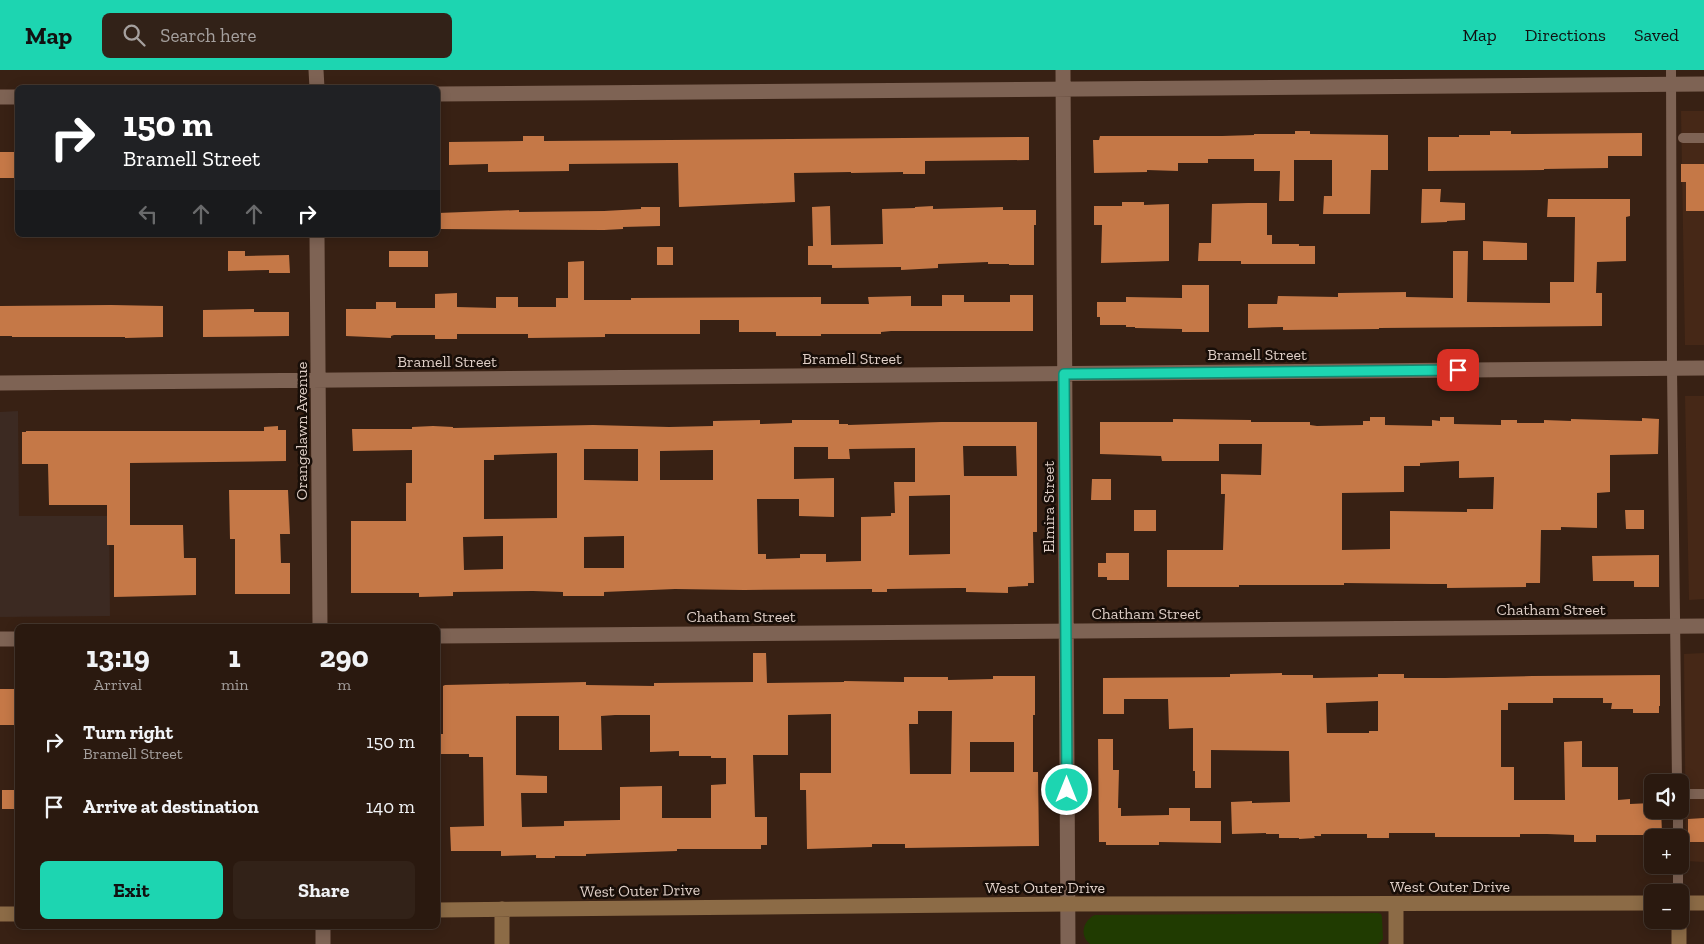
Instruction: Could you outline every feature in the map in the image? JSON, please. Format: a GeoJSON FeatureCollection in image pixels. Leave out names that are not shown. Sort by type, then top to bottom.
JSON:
{"type":"FeatureCollection","features":[{"type":"Feature","properties":{"kind":"main road"},"geometry":{"type":"LineString","coordinates":[[1689,904],[1704,903]]}},
{"type":"Feature","properties":{"kind":"main road","name":"West Outer Drive"},"geometry":{"type":"LineString","coordinates":[[440,910],[1068,904],[1644,904]]}},
{"type":"Feature","properties":{"kind":"main road"},"geometry":{"type":"LineString","coordinates":[[1396,904],[1396,944]]}},
{"type":"Feature","properties":{"kind":"main road"},"geometry":{"type":"LineString","coordinates":[[502,909],[502,944]]}},
{"type":"Feature","properties":{"kind":"main road"},"geometry":{"type":"LineString","coordinates":[[0,914],[15,914]]}},
{"type":"Feature","properties":{"kind":"main road"},"geometry":{"type":"LineString","coordinates":[[1679,929],[1679,944]]}},
{"type":"Feature","properties":{"kind":"street"},"geometry":{"type":"LineString","coordinates":[[316,70],[317,85]]}},
{"type":"Feature","properties":{"kind":"street","name":"Elmira Street"},"geometry":{"type":"LineString","coordinates":[[1063,70],[1068,944]]}},
{"type":"Feature","properties":{"kind":"street"},"geometry":{"type":"LineString","coordinates":[[440,94],[1063,89],[1671,77],[1704,84]]}},
{"type":"Feature","properties":{"kind":"street"},"geometry":{"type":"LineString","coordinates":[[0,98],[15,97]]}},
{"type":"Feature","properties":{"kind":"street","name":"Orangelawn Avenue"},"geometry":{"type":"LineString","coordinates":[[318,237],[320,624]]}},
{"type":"Feature","properties":{"kind":"street","name":"Bramell Street"},"geometry":{"type":"LineString","coordinates":[[0,383],[1704,368]]}},
{"type":"Feature","properties":{"kind":"street","name":"Chatham Street"},"geometry":{"type":"LineString","coordinates":[[440,636],[1704,626]]}},
{"type":"Feature","properties":{"kind":"street"},"geometry":{"type":"LineString","coordinates":[[0,639],[15,639]]}},
{"type":"Feature","properties":{"kind":"street"},"geometry":{"type":"LineString","coordinates":[[323,929],[323,944]]}},
{"type":"Feature","properties":{"kind":"lane"},"geometry":{"type":"LineString","coordinates":[[1671,77],[1677,774]]}},
{"type":"Feature","properties":{"kind":"lane"},"geometry":{"type":"LineString","coordinates":[[1683,138],[1704,138]]}},
{"type":"Feature","properties":{"kind":"lane"},"geometry":{"type":"LineString","coordinates":[[1689,794],[1704,794]]}},
{"type":"Feature","properties":{"kind":"shaded area"},"geometry":{"type":"Polygon","coordinates":[[[1681,111],[1704,111],[1704,345],[1685,345],[1681,111]]]}},
{"type":"Feature","properties":{"kind":"shaded area"},"geometry":{"type":"Polygon","coordinates":[[[1685,396],[1704,396],[1704,599],[1689,600],[1685,396]]]}},
{"type":"Feature","properties":{"kind":"shaded area"},"geometry":{"type":"Polygon","coordinates":[[[18,411],[19,516],[109,516],[110,616],[0,617],[0,412],[18,411]]]}},
{"type":"Feature","properties":{"kind":"shaded area"},"geometry":{"type":"Polygon","coordinates":[[[1704,653],[1704,862],[1689,861],[1689,829],[1686,829],[1686,819],[1689,819],[1689,774],[1685,774],[1684,654],[1704,653]]]}},
{"type":"Feature","properties":{"kind":"green space"},"geometry":{"type":"Polygon","coordinates":[[[1378,913],[1382,917],[1383,939],[1378,944],[1090,944],[1084,937],[1085,924],[1095,915],[1378,913]]]}},
{"type":"Feature","properties":{"kind":"building"},"geometry":{"type":"Polygon","coordinates":[[[1295,131],[1310,131],[1310,134],[1388,135],[1388,170],[1371,170],[1370,214],[1323,214],[1324,196],[1332,196],[1332,160],[1294,160],[1294,201],[1279,201],[1280,171],[1254,171],[1254,159],[1208,159],[1208,163],[1178,163],[1178,171],[1147,170],[1147,172],[1094,173],[1093,140],[1099,140],[1100,136],[1222,136],[1295,134],[1295,131]]]}},
{"type":"Feature","properties":{"kind":"building"},"geometry":{"type":"Polygon","coordinates":[[[1490,131],[1511,131],[1511,134],[1642,133],[1642,156],[1608,156],[1608,168],[1428,171],[1428,137],[1490,135],[1490,131]]]}},
{"type":"Feature","properties":{"kind":"building"},"geometry":{"type":"Polygon","coordinates":[[[523,136],[544,136],[544,141],[1029,137],[1029,160],[925,161],[925,174],[903,174],[903,172],[794,173],[795,202],[679,207],[678,163],[569,164],[569,171],[488,172],[488,164],[449,165],[449,142],[523,141],[523,136]]]}},
{"type":"Feature","properties":{"kind":"building"},"geometry":{"type":"Polygon","coordinates":[[[0,152],[15,152],[15,178],[0,178],[0,152]]]}},
{"type":"Feature","properties":{"kind":"building"},"geometry":{"type":"Polygon","coordinates":[[[1681,164],[1704,164],[1704,211],[1686,211],[1686,182],[1681,182],[1681,164]]]}},
{"type":"Feature","properties":{"kind":"building"},"geometry":{"type":"Polygon","coordinates":[[[1422,189],[1441,189],[1440,202],[1465,203],[1465,220],[1421,223],[1422,189]]]}},
{"type":"Feature","properties":{"kind":"building"},"geometry":{"type":"Polygon","coordinates":[[[1548,199],[1630,199],[1630,216],[1626,217],[1626,261],[1597,262],[1596,293],[1602,293],[1602,326],[1283,330],[1283,327],[1248,328],[1248,304],[1277,304],[1278,296],[1338,297],[1338,293],[1406,292],[1406,297],[1453,298],[1453,251],[1468,251],[1467,302],[1550,303],[1550,282],[1574,282],[1575,217],[1547,217],[1548,199]]]}},
{"type":"Feature","properties":{"kind":"building"},"geometry":{"type":"Polygon","coordinates":[[[1122,202],[1144,202],[1144,205],[1169,204],[1169,261],[1101,263],[1102,225],[1094,225],[1094,206],[1122,206],[1122,202]]]}},
{"type":"Feature","properties":{"kind":"building"},"geometry":{"type":"Polygon","coordinates":[[[1267,203],[1267,235],[1272,235],[1272,244],[1315,246],[1315,264],[1241,264],[1241,261],[1198,261],[1199,243],[1211,243],[1212,204],[1267,203]]]}},
{"type":"Feature","properties":{"kind":"building"},"geometry":{"type":"Polygon","coordinates":[[[830,206],[831,245],[883,244],[882,209],[933,206],[933,209],[1003,207],[1003,210],[1036,210],[1034,265],[988,264],[988,262],[938,264],[938,268],[901,270],[901,267],[832,268],[832,265],[808,265],[808,246],[813,246],[812,207],[830,206]]]}},
{"type":"Feature","properties":{"kind":"building"},"geometry":{"type":"Polygon","coordinates":[[[641,207],[660,207],[660,226],[623,227],[623,229],[604,230],[440,229],[440,213],[641,209],[641,207]]]}},
{"type":"Feature","properties":{"kind":"building"},"geometry":{"type":"Polygon","coordinates":[[[1483,241],[1527,243],[1527,260],[1483,260],[1483,241]]]}},
{"type":"Feature","properties":{"kind":"building"},"geometry":{"type":"Polygon","coordinates":[[[657,247],[673,247],[673,265],[657,265],[657,247]]]}},
{"type":"Feature","properties":{"kind":"building"},"geometry":{"type":"Polygon","coordinates":[[[228,251],[245,251],[245,256],[289,255],[290,273],[269,273],[269,270],[228,271],[228,251]]]}},
{"type":"Feature","properties":{"kind":"building"},"geometry":{"type":"Polygon","coordinates":[[[389,251],[428,251],[428,267],[389,267],[389,251]]]}},
{"type":"Feature","properties":{"kind":"building"},"geometry":{"type":"Polygon","coordinates":[[[584,261],[584,300],[821,297],[821,304],[869,304],[868,297],[911,296],[911,306],[942,306],[942,295],[964,295],[964,302],[1010,302],[1010,295],[1033,295],[1033,331],[891,331],[881,332],[881,334],[776,336],[776,332],[739,332],[739,320],[700,320],[700,334],[605,334],[605,337],[528,338],[528,334],[457,334],[457,339],[435,339],[435,335],[394,335],[391,338],[346,336],[346,309],[376,309],[376,302],[396,302],[396,308],[435,308],[435,294],[457,293],[457,307],[496,308],[496,297],[518,297],[518,307],[556,307],[556,298],[568,298],[568,262],[584,261]]]}},
{"type":"Feature","properties":{"kind":"building"},"geometry":{"type":"Polygon","coordinates":[[[1182,285],[1209,285],[1209,332],[1182,332],[1182,329],[1100,325],[1100,317],[1097,317],[1097,302],[1126,302],[1126,297],[1182,298],[1182,285]]]}},
{"type":"Feature","properties":{"kind":"building"},"geometry":{"type":"Polygon","coordinates":[[[0,306],[163,306],[163,337],[0,336],[0,306]]]}},
{"type":"Feature","properties":{"kind":"building"},"geometry":{"type":"Polygon","coordinates":[[[254,309],[254,312],[289,312],[289,336],[203,337],[203,310],[254,309]]]}},
{"type":"Feature","properties":{"kind":"building"},"geometry":{"type":"Polygon","coordinates":[[[1370,417],[1385,417],[1385,425],[1432,426],[1432,420],[1440,421],[1440,417],[1454,417],[1454,424],[1501,425],[1501,420],[1517,420],[1517,423],[1544,423],[1544,420],[1571,421],[1571,419],[1642,421],[1642,418],[1659,419],[1658,454],[1610,455],[1610,492],[1597,493],[1597,528],[1561,527],[1561,530],[1541,530],[1540,583],[1526,583],[1526,587],[1447,588],[1447,584],[1344,583],[1344,585],[1167,587],[1167,550],[1223,550],[1225,494],[1221,494],[1221,474],[1261,475],[1262,444],[1219,444],[1219,461],[1162,461],[1161,456],[1100,454],[1100,422],[1173,422],[1173,419],[1251,420],[1251,422],[1310,422],[1310,425],[1317,426],[1363,425],[1363,421],[1370,421],[1370,417]],[[1459,461],[1420,463],[1420,466],[1404,466],[1404,492],[1342,493],[1342,550],[1390,549],[1390,511],[1467,512],[1467,509],[1493,509],[1494,477],[1459,478],[1459,461]]]}},
{"type":"Feature","properties":{"kind":"building"},"geometry":{"type":"Polygon","coordinates":[[[760,420],[760,424],[792,423],[792,420],[839,420],[839,424],[848,425],[941,422],[1037,422],[1037,532],[1033,532],[1034,583],[1028,583],[1028,586],[1008,587],[1008,593],[966,592],[966,588],[957,588],[887,589],[887,592],[872,592],[872,589],[675,589],[604,592],[604,596],[563,596],[563,592],[533,591],[453,592],[453,596],[419,597],[419,593],[351,593],[351,521],[406,521],[406,483],[412,483],[412,450],[353,451],[352,429],[412,429],[412,427],[433,426],[453,428],[593,425],[669,427],[713,426],[713,421],[760,420]],[[963,446],[964,476],[1017,476],[1016,446],[963,446]],[[794,447],[794,479],[834,478],[834,517],[799,516],[799,499],[757,499],[758,554],[766,554],[766,559],[800,558],[800,554],[826,554],[826,562],[861,561],[861,517],[891,516],[891,513],[895,513],[894,482],[915,482],[915,448],[849,449],[850,459],[828,459],[828,447],[794,447]],[[584,449],[584,480],[638,481],[638,449],[584,449]],[[713,450],[660,451],[660,480],[713,480],[713,450]],[[557,453],[494,455],[494,460],[484,460],[484,519],[557,518],[557,453]],[[950,495],[909,496],[909,555],[950,554],[950,495]],[[503,536],[463,537],[464,570],[503,569],[503,536]],[[624,536],[584,537],[584,568],[624,568],[624,536]]]}},
{"type":"Feature","properties":{"kind":"building"},"geometry":{"type":"Polygon","coordinates":[[[278,426],[278,430],[286,430],[286,461],[130,463],[130,525],[183,525],[184,558],[196,558],[196,595],[114,597],[114,545],[107,545],[107,505],[49,505],[48,464],[22,464],[22,432],[26,431],[264,431],[264,427],[278,426]]]}},
{"type":"Feature","properties":{"kind":"building"},"geometry":{"type":"Polygon","coordinates":[[[1092,479],[1111,479],[1111,500],[1091,500],[1092,479]]]}},
{"type":"Feature","properties":{"kind":"building"},"geometry":{"type":"Polygon","coordinates":[[[229,490],[288,490],[290,534],[280,534],[281,563],[290,563],[290,594],[235,594],[235,539],[230,539],[229,490]]]}},
{"type":"Feature","properties":{"kind":"building"},"geometry":{"type":"Polygon","coordinates":[[[1134,510],[1156,510],[1156,531],[1134,531],[1134,510]]]}},
{"type":"Feature","properties":{"kind":"building"},"geometry":{"type":"Polygon","coordinates":[[[1625,510],[1644,510],[1644,529],[1626,529],[1625,510]]]}},
{"type":"Feature","properties":{"kind":"building"},"geometry":{"type":"Polygon","coordinates":[[[1106,553],[1129,553],[1129,580],[1107,580],[1107,577],[1098,577],[1098,563],[1106,563],[1106,553]]]}},
{"type":"Feature","properties":{"kind":"building"},"geometry":{"type":"Polygon","coordinates":[[[1659,555],[1659,587],[1634,587],[1634,581],[1593,581],[1592,556],[1659,555]]]}},
{"type":"Feature","properties":{"kind":"building"},"geometry":{"type":"Polygon","coordinates":[[[753,653],[766,653],[767,683],[904,682],[904,677],[948,677],[948,680],[993,679],[993,676],[1035,676],[1033,772],[1038,772],[1039,846],[905,848],[905,844],[872,844],[872,847],[807,849],[806,790],[800,790],[800,773],[831,773],[831,714],[788,715],[788,755],[753,755],[755,817],[767,817],[767,845],[761,845],[761,849],[677,849],[677,851],[555,856],[555,858],[536,858],[536,855],[501,856],[501,851],[451,851],[450,827],[484,826],[483,757],[469,757],[469,754],[440,754],[440,734],[443,734],[443,686],[586,682],[586,685],[654,686],[654,683],[753,682],[753,653]],[[918,711],[918,724],[909,724],[910,774],[951,774],[952,711],[918,711]],[[650,715],[601,716],[602,750],[559,750],[559,716],[516,716],[516,775],[547,776],[547,793],[521,793],[522,827],[564,826],[564,821],[620,820],[620,787],[662,786],[662,818],[711,818],[711,785],[726,784],[726,758],[679,756],[679,751],[650,752],[650,715]],[[970,742],[970,772],[1014,772],[1014,742],[970,742]]]}},
{"type":"Feature","properties":{"kind":"building"},"geometry":{"type":"Polygon","coordinates":[[[1282,673],[1282,675],[1313,675],[1313,678],[1378,677],[1378,674],[1404,674],[1404,678],[1660,675],[1659,713],[1633,713],[1633,709],[1611,709],[1612,703],[1603,703],[1603,698],[1553,698],[1553,703],[1508,703],[1508,710],[1501,710],[1501,767],[1514,767],[1514,800],[1565,800],[1564,742],[1582,741],[1582,767],[1618,767],[1618,800],[1630,799],[1630,804],[1644,803],[1644,819],[1661,819],[1662,829],[1644,829],[1644,835],[1596,835],[1596,842],[1574,842],[1574,835],[1547,834],[1520,834],[1520,837],[1435,837],[1435,833],[1389,833],[1389,838],[1367,838],[1367,834],[1321,834],[1321,836],[1314,836],[1315,838],[1299,839],[1279,838],[1279,834],[1266,833],[1232,834],[1231,802],[1290,802],[1289,751],[1211,750],[1211,788],[1195,788],[1193,728],[1169,729],[1168,699],[1124,699],[1124,714],[1103,714],[1103,678],[1230,677],[1230,674],[1282,673]],[[1378,701],[1326,703],[1327,733],[1369,733],[1369,731],[1378,731],[1378,701]]]}},
{"type":"Feature","properties":{"kind":"building"},"geometry":{"type":"Polygon","coordinates":[[[0,689],[15,689],[15,725],[0,725],[0,689]]]}},
{"type":"Feature","properties":{"kind":"building"},"geometry":{"type":"Polygon","coordinates":[[[1098,739],[1113,739],[1113,770],[1119,770],[1118,808],[1121,808],[1121,816],[1169,815],[1169,808],[1190,808],[1190,821],[1221,821],[1221,843],[1159,842],[1159,845],[1106,845],[1106,842],[1099,842],[1098,739]]]}},
{"type":"Feature","properties":{"kind":"building"},"geometry":{"type":"Polygon","coordinates":[[[2,790],[15,790],[15,809],[2,809],[2,790]]]}},
{"type":"Feature","properties":{"kind":"building"},"geometry":{"type":"Polygon","coordinates":[[[1704,818],[1704,842],[1689,842],[1689,819],[1704,818]]]}},
{"type":"Feature","properties":{"kind":"route"},"geometry":{"type":"LineString","coordinates":[[1067,790],[1064,374],[1458,370]]}}]}
